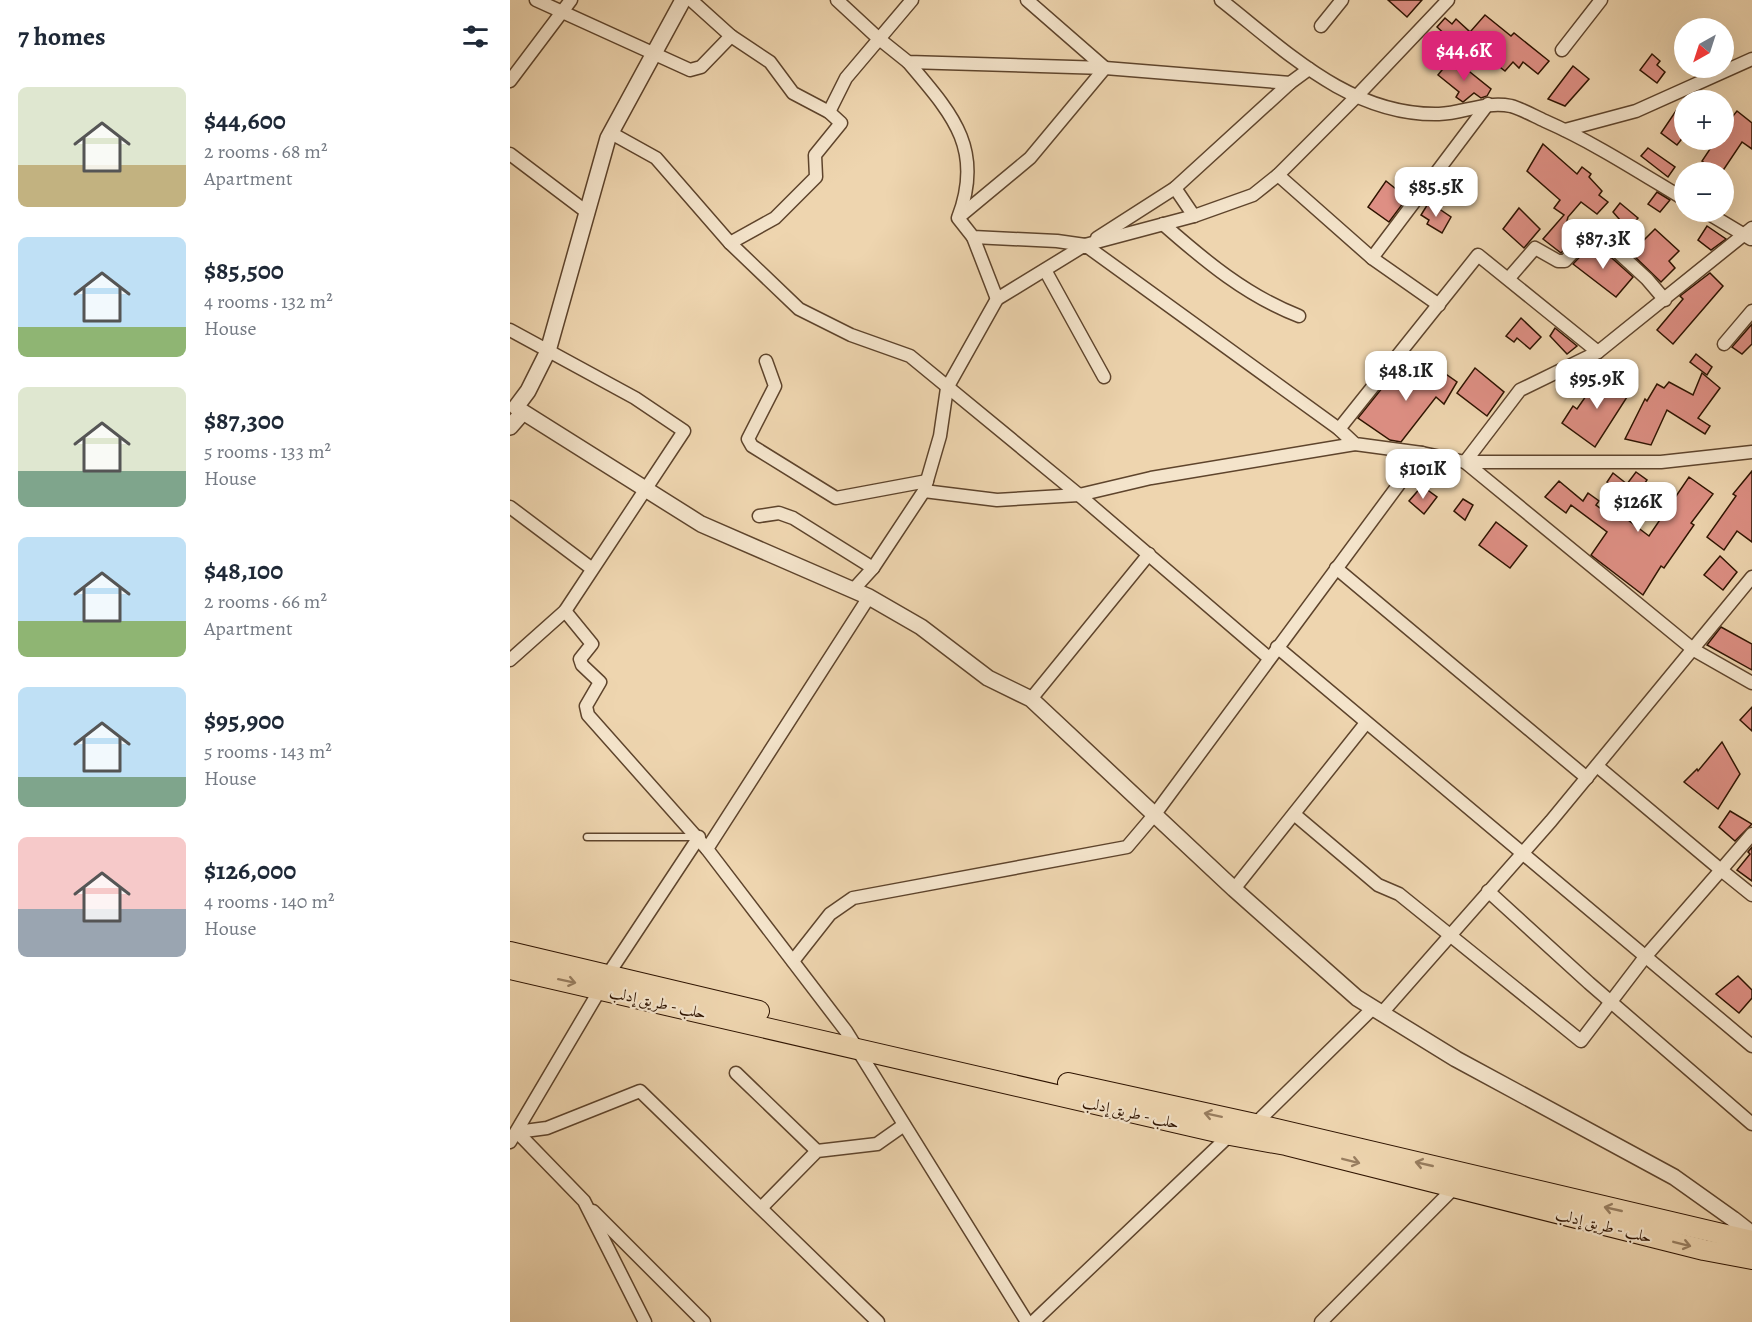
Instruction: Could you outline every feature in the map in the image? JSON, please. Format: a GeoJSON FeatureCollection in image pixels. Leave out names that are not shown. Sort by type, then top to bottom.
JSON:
{"type":"FeatureCollection","features":[{"type":"Feature","properties":{"kind":"main road","name":"حلب - طريق إدلب"},"geometry":{"type":"LineString","coordinates":[[510,952],[605,981],[1243,1127],[1751,1249]]}},
{"type":"Feature","properties":{"kind":"main road","name":"حلب - طريق إدلب"},"geometry":{"type":"LineString","coordinates":[[510,969],[605,981]]}},
{"type":"Feature","properties":{"kind":"main road","name":"حلب - طريق إدلب"},"geometry":{"type":"LineString","coordinates":[[1243,1127],[1286,1145],[1454,1188],[1751,1249]]}},
{"type":"Feature","properties":{"kind":"street"},"geometry":{"type":"LineString","coordinates":[[536,0],[690,70],[701,67],[731,36]]}},
{"type":"Feature","properties":{"kind":"street"},"geometry":{"type":"LineString","coordinates":[[510,81],[571,0]]}},
{"type":"Feature","properties":{"kind":"street"},"geometry":{"type":"LineString","coordinates":[[510,427],[516,407],[528,391],[548,351],[611,133],[683,0]]}},
{"type":"Feature","properties":{"kind":"street"},"geometry":{"type":"LineString","coordinates":[[691,0],[731,36],[770,62],[793,93],[840,120],[840,125],[815,155],[816,177],[775,218],[730,243]]}},
{"type":"Feature","properties":{"kind":"street"},"geometry":{"type":"LineString","coordinates":[[837,0],[908,62],[952,114],[965,145],[967,181],[964,201],[958,218]]}},
{"type":"Feature","properties":{"kind":"street"},"geometry":{"type":"LineString","coordinates":[[829,112],[846,78],[912,0]]}},
{"type":"Feature","properties":{"kind":"street"},"geometry":{"type":"LineString","coordinates":[[1027,0],[1105,68]]}},
{"type":"Feature","properties":{"kind":"street"},"geometry":{"type":"LineString","coordinates":[[1221,0],[1309,69],[1355,98],[1388,108],[1439,114],[1488,104],[1513,107],[1565,130],[1674,193]]}},
{"type":"Feature","properties":{"kind":"street"},"geometry":{"type":"LineString","coordinates":[[1321,26],[1342,0]]}},
{"type":"Feature","properties":{"kind":"street"},"geometry":{"type":"LineString","coordinates":[[973,237],[1057,241],[1085,245],[1194,216],[1253,195],[1278,175],[1355,98],[1448,0]]}},
{"type":"Feature","properties":{"kind":"street"},"geometry":{"type":"LineString","coordinates":[[1562,50],[1601,0]]}},
{"type":"Feature","properties":{"kind":"street"},"geometry":{"type":"LineString","coordinates":[[1565,130],[1636,111],[1752,59]]}},
{"type":"Feature","properties":{"kind":"street"},"geometry":{"type":"LineString","coordinates":[[908,62],[1105,68],[1290,83]]}},
{"type":"Feature","properties":{"kind":"street"},"geometry":{"type":"LineString","coordinates":[[958,218],[1030,158],[1105,68]]}},
{"type":"Feature","properties":{"kind":"street"},"geometry":{"type":"LineString","coordinates":[[853,590],[873,568],[926,486],[940,436],[947,388],[998,299],[1176,188],[1290,83],[1309,69]]}},
{"type":"Feature","properties":{"kind":"street"},"geometry":{"type":"LineString","coordinates":[[1372,258],[1488,104]]}},
{"type":"Feature","properties":{"kind":"street"},"geometry":{"type":"LineString","coordinates":[[611,133],[656,158],[730,243],[799,309],[851,335],[910,356],[1079,495],[1269,658]]}},
{"type":"Feature","properties":{"kind":"street"},"geometry":{"type":"LineString","coordinates":[[510,154],[588,213]]}},
{"type":"Feature","properties":{"kind":"street"},"geometry":{"type":"LineString","coordinates":[[1278,175],[1372,258],[1439,305]]}},
{"type":"Feature","properties":{"kind":"street"},"geometry":{"type":"LineString","coordinates":[[1176,188],[1194,216]]}},
{"type":"Feature","properties":{"kind":"street"},"geometry":{"type":"LineString","coordinates":[[958,218],[973,237],[998,299]]}},
{"type":"Feature","properties":{"kind":"street"},"geometry":{"type":"LineString","coordinates":[[1465,462],[1520,390],[1598,352],[1750,234],[1726,222]]}},
{"type":"Feature","properties":{"kind":"street"},"geometry":{"type":"LineString","coordinates":[[1163,224],[1234,282],[1271,306],[1299,316]]}},
{"type":"Feature","properties":{"kind":"street"},"geometry":{"type":"LineString","coordinates":[[1509,278],[1535,248],[1558,261],[1566,261],[1585,238],[1596,232],[1647,279],[1665,300]]}},
{"type":"Feature","properties":{"kind":"street"},"geometry":{"type":"LineString","coordinates":[[1085,245],[1339,429],[1355,444]]}},
{"type":"Feature","properties":{"kind":"street"},"geometry":{"type":"LineString","coordinates":[[1339,429],[1478,255],[1598,352]]}},
{"type":"Feature","properties":{"kind":"street"},"geometry":{"type":"LineString","coordinates":[[1045,270],[1104,377]]}},
{"type":"Feature","properties":{"kind":"street"},"geometry":{"type":"LineString","coordinates":[[1724,344],[1752,310]]}},
{"type":"Feature","properties":{"kind":"street"},"geometry":{"type":"LineString","coordinates":[[510,330],[635,398],[684,431],[644,489],[624,524],[591,568],[565,611],[510,660]]}},
{"type":"Feature","properties":{"kind":"street"},"geometry":{"type":"LineString","coordinates":[[766,361],[775,386],[752,427],[748,438],[752,446],[836,498],[890,486],[926,486],[997,500],[1079,495],[1151,478],[1355,444],[1422,453],[1465,462],[1661,462],[1752,452]]}},
{"type":"Feature","properties":{"kind":"street"},"geometry":{"type":"LineString","coordinates":[[516,407],[701,524],[870,597],[921,627],[988,678],[1031,699],[1234,890],[1376,1011],[1456,1059],[1674,1177],[1747,1230],[1751,1249]]}},
{"type":"Feature","properties":{"kind":"street"},"geometry":{"type":"LineString","coordinates":[[793,961],[830,914],[853,898],[1127,847],[1155,814],[1422,453]]}},
{"type":"Feature","properties":{"kind":"street"},"geometry":{"type":"LineString","coordinates":[[1465,462],[1694,650],[1752,683]]}},
{"type":"Feature","properties":{"kind":"street"},"geometry":{"type":"LineString","coordinates":[[510,507],[591,568]]}},
{"type":"Feature","properties":{"kind":"street"},"geometry":{"type":"LineString","coordinates":[[759,516],[779,513],[793,518],[873,568]]}},
{"type":"Feature","properties":{"kind":"street"},"geometry":{"type":"LineString","coordinates":[[1031,699],[1149,554]]}},
{"type":"Feature","properties":{"kind":"street"},"geometry":{"type":"LineString","coordinates":[[1336,568],[1587,778]]}},
{"type":"Feature","properties":{"kind":"street"},"geometry":{"type":"LineString","coordinates":[[1033,1322],[1243,1127],[1376,1011],[1450,935],[1587,778],[1752,577]]}},
{"type":"Feature","properties":{"kind":"street"},"geometry":{"type":"LineString","coordinates":[[707,849],[870,597]]}},
{"type":"Feature","properties":{"kind":"street"},"geometry":{"type":"LineString","coordinates":[[565,611],[592,644],[580,659],[582,665],[600,682],[586,706],[588,715],[699,837],[851,1039],[1027,1322]]}},
{"type":"Feature","properties":{"kind":"street"},"geometry":{"type":"LineString","coordinates":[[1277,647],[1752,1046]]}},
{"type":"Feature","properties":{"kind":"street"},"geometry":{"type":"LineString","coordinates":[[1234,890],[1366,723]]}},
{"type":"Feature","properties":{"kind":"street"},"geometry":{"type":"LineString","coordinates":[[1597,766],[1752,895]]}},
{"type":"Feature","properties":{"kind":"street"},"geometry":{"type":"LineString","coordinates":[[1294,814],[1378,885],[1399,894],[1581,1041],[1645,957],[1752,834]]}},
{"type":"Feature","properties":{"kind":"street"},"geometry":{"type":"LineString","coordinates":[[514,1137],[605,981],[699,837]]}},
{"type":"Feature","properties":{"kind":"street"},"geometry":{"type":"LineString","coordinates":[[1488,891],[1612,1003],[1752,1124]]}},
{"type":"Feature","properties":{"kind":"street"},"geometry":{"type":"LineString","coordinates":[[736,1073],[817,1151]]}},
{"type":"Feature","properties":{"kind":"street"},"geometry":{"type":"LineString","coordinates":[[514,1137],[547,1128],[640,1091],[878,1322]]}},
{"type":"Feature","properties":{"kind":"street"},"geometry":{"type":"LineString","coordinates":[[762,1207],[817,1151],[878,1144],[904,1125]]}},
{"type":"Feature","properties":{"kind":"street"},"geometry":{"type":"LineString","coordinates":[[514,1137],[584,1202],[704,1322]]}},
{"type":"Feature","properties":{"kind":"street"},"geometry":{"type":"LineString","coordinates":[[1321,1322],[1454,1188]]}},
{"type":"Feature","properties":{"kind":"street"},"geometry":{"type":"LineString","coordinates":[[584,1202],[645,1322]]}},
{"type":"Feature","properties":{"kind":"lane"},"geometry":{"type":"LineString","coordinates":[[587,837],[699,837]]}},
{"type":"Feature","properties":{"kind":"building"},"geometry":{"type":"Polygon","coordinates":[[[1388,0],[1422,0],[1407,17],[1388,0]]]}},
{"type":"Feature","properties":{"kind":"building"},"geometry":{"type":"Polygon","coordinates":[[[1485,15],[1511,36],[1514,33],[1549,61],[1538,74],[1523,62],[1519,68],[1513,62],[1505,71],[1487,57],[1493,47],[1470,32],[1485,15]]]}},
{"type":"Feature","properties":{"kind":"building"},"geometry":{"type":"Polygon","coordinates":[[[1445,18],[1452,24],[1456,19],[1470,32],[1460,48],[1437,27],[1445,18]]]}},
{"type":"Feature","properties":{"kind":"building"},"geometry":{"type":"Polygon","coordinates":[[[1652,54],[1660,61],[1657,65],[1665,72],[1657,83],[1640,70],[1652,54]]]}},
{"type":"Feature","properties":{"kind":"building"},"geometry":{"type":"Polygon","coordinates":[[[1455,60],[1491,89],[1487,96],[1481,98],[1474,93],[1463,102],[1456,97],[1459,92],[1438,75],[1446,65],[1450,68],[1455,60]]]}},
{"type":"Feature","properties":{"kind":"building"},"geometry":{"type":"Polygon","coordinates":[[[1573,66],[1589,79],[1565,106],[1548,99],[1573,66]]]}},
{"type":"Feature","properties":{"kind":"building"},"geometry":{"type":"Polygon","coordinates":[[[1737,111],[1752,123],[1752,149],[1742,142],[1729,162],[1703,162],[1709,150],[1734,150],[1734,115],[1737,111]]]}},
{"type":"Feature","properties":{"kind":"building"},"geometry":{"type":"Polygon","coordinates":[[[1674,114],[1674,143],[1661,133],[1674,114]]]}},
{"type":"Feature","properties":{"kind":"building"},"geometry":{"type":"Polygon","coordinates":[[[1543,144],[1577,174],[1582,167],[1591,174],[1589,177],[1602,191],[1599,195],[1608,202],[1597,214],[1581,202],[1568,217],[1565,228],[1575,238],[1561,253],[1543,239],[1564,215],[1554,208],[1560,200],[1527,171],[1543,144]]]}},
{"type":"Feature","properties":{"kind":"building"},"geometry":{"type":"Polygon","coordinates":[[[1648,148],[1674,168],[1668,177],[1641,156],[1648,148]]]}},
{"type":"Feature","properties":{"kind":"building"},"geometry":{"type":"Polygon","coordinates":[[[1386,181],[1407,198],[1389,222],[1368,207],[1386,181]]]}},
{"type":"Feature","properties":{"kind":"building"},"geometry":{"type":"Polygon","coordinates":[[[1657,192],[1670,200],[1660,212],[1648,204],[1657,192]]]}},
{"type":"Feature","properties":{"kind":"building"},"geometry":{"type":"Polygon","coordinates":[[[1429,202],[1451,217],[1442,233],[1427,224],[1429,220],[1421,215],[1429,202]]]}},
{"type":"Feature","properties":{"kind":"building"},"geometry":{"type":"Polygon","coordinates":[[[1620,203],[1638,218],[1617,240],[1609,233],[1620,220],[1613,212],[1620,203]]]}},
{"type":"Feature","properties":{"kind":"building"},"geometry":{"type":"Polygon","coordinates":[[[1519,208],[1540,229],[1524,248],[1503,229],[1519,208]]]}},
{"type":"Feature","properties":{"kind":"building"},"geometry":{"type":"Polygon","coordinates":[[[1707,226],[1726,239],[1711,250],[1698,240],[1707,226]]]}},
{"type":"Feature","properties":{"kind":"building"},"geometry":{"type":"Polygon","coordinates":[[[1655,229],[1679,251],[1669,261],[1675,268],[1661,282],[1631,253],[1655,229]]]}},
{"type":"Feature","properties":{"kind":"building"},"geometry":{"type":"Polygon","coordinates":[[[1594,242],[1633,277],[1616,297],[1573,264],[1594,242]]]}},
{"type":"Feature","properties":{"kind":"building"},"geometry":{"type":"Polygon","coordinates":[[[1710,273],[1723,286],[1673,344],[1657,330],[1683,299],[1680,296],[1710,273]]]}},
{"type":"Feature","properties":{"kind":"building"},"geometry":{"type":"Polygon","coordinates":[[[1521,318],[1541,337],[1530,349],[1517,338],[1514,342],[1506,336],[1521,318]]]}},
{"type":"Feature","properties":{"kind":"building"},"geometry":{"type":"Polygon","coordinates":[[[1752,324],[1752,344],[1742,354],[1732,347],[1752,324]]]}},
{"type":"Feature","properties":{"kind":"building"},"geometry":{"type":"Polygon","coordinates":[[[1555,328],[1577,346],[1567,354],[1550,336],[1555,328]]]}},
{"type":"Feature","properties":{"kind":"building"},"geometry":{"type":"Polygon","coordinates":[[[1696,354],[1712,367],[1707,375],[1690,362],[1696,354]]]}},
{"type":"Feature","properties":{"kind":"building"},"geometry":{"type":"Polygon","coordinates":[[[1433,365],[1457,382],[1444,404],[1436,397],[1401,442],[1390,440],[1358,418],[1399,367],[1420,383],[1433,365]]]}},
{"type":"Feature","properties":{"kind":"building"},"geometry":{"type":"Polygon","coordinates":[[[1475,368],[1504,392],[1487,416],[1457,393],[1475,368]]]}},
{"type":"Feature","properties":{"kind":"building"},"geometry":{"type":"Polygon","coordinates":[[[1602,373],[1629,394],[1595,447],[1562,423],[1573,406],[1577,409],[1602,373]]]}},
{"type":"Feature","properties":{"kind":"building"},"geometry":{"type":"Polygon","coordinates":[[[1702,373],[1720,388],[1698,418],[1710,426],[1705,434],[1667,410],[1651,445],[1625,439],[1645,399],[1647,401],[1657,384],[1664,388],[1669,382],[1693,395],[1702,373]]]}},
{"type":"Feature","properties":{"kind":"building"},"geometry":{"type":"Polygon","coordinates":[[[1752,471],[1752,542],[1737,531],[1724,550],[1707,537],[1736,496],[1733,494],[1752,471]]]}},
{"type":"Feature","properties":{"kind":"building"},"geometry":{"type":"Polygon","coordinates":[[[1636,472],[1647,480],[1633,501],[1607,482],[1613,473],[1627,484],[1636,472]]]}},
{"type":"Feature","properties":{"kind":"building"},"geometry":{"type":"Polygon","coordinates":[[[1689,477],[1713,494],[1691,523],[1694,525],[1664,568],[1661,566],[1643,595],[1591,555],[1607,532],[1571,505],[1566,513],[1545,497],[1559,481],[1583,501],[1588,493],[1599,501],[1596,505],[1616,520],[1620,514],[1649,536],[1689,477]]]}},
{"type":"Feature","properties":{"kind":"building"},"geometry":{"type":"Polygon","coordinates":[[[1422,486],[1437,497],[1424,514],[1409,501],[1422,486]]]}},
{"type":"Feature","properties":{"kind":"building"},"geometry":{"type":"Polygon","coordinates":[[[1463,499],[1473,505],[1465,520],[1454,511],[1463,499]]]}},
{"type":"Feature","properties":{"kind":"building"},"geometry":{"type":"Polygon","coordinates":[[[1496,522],[1527,546],[1510,568],[1479,545],[1496,522]]]}},
{"type":"Feature","properties":{"kind":"building"},"geometry":{"type":"Polygon","coordinates":[[[1720,556],[1737,572],[1723,590],[1704,575],[1720,556]]]}},
{"type":"Feature","properties":{"kind":"building"},"geometry":{"type":"Polygon","coordinates":[[[1721,627],[1752,644],[1752,670],[1707,645],[1721,627]]]}},
{"type":"Feature","properties":{"kind":"building"},"geometry":{"type":"Polygon","coordinates":[[[1752,707],[1752,731],[1740,720],[1752,707]]]}},
{"type":"Feature","properties":{"kind":"building"},"geometry":{"type":"Polygon","coordinates":[[[1722,742],[1740,774],[1718,809],[1684,782],[1697,769],[1698,771],[1722,742]]]}},
{"type":"Feature","properties":{"kind":"building"},"geometry":{"type":"Polygon","coordinates":[[[1730,811],[1752,824],[1735,841],[1719,827],[1730,811]]]}},
{"type":"Feature","properties":{"kind":"building"},"geometry":{"type":"Polygon","coordinates":[[[1752,847],[1752,881],[1737,870],[1750,854],[1748,852],[1752,847]]]}},
{"type":"Feature","properties":{"kind":"building"},"geometry":{"type":"Polygon","coordinates":[[[1738,976],[1752,990],[1752,998],[1739,1013],[1716,994],[1738,976]]]}}]}
